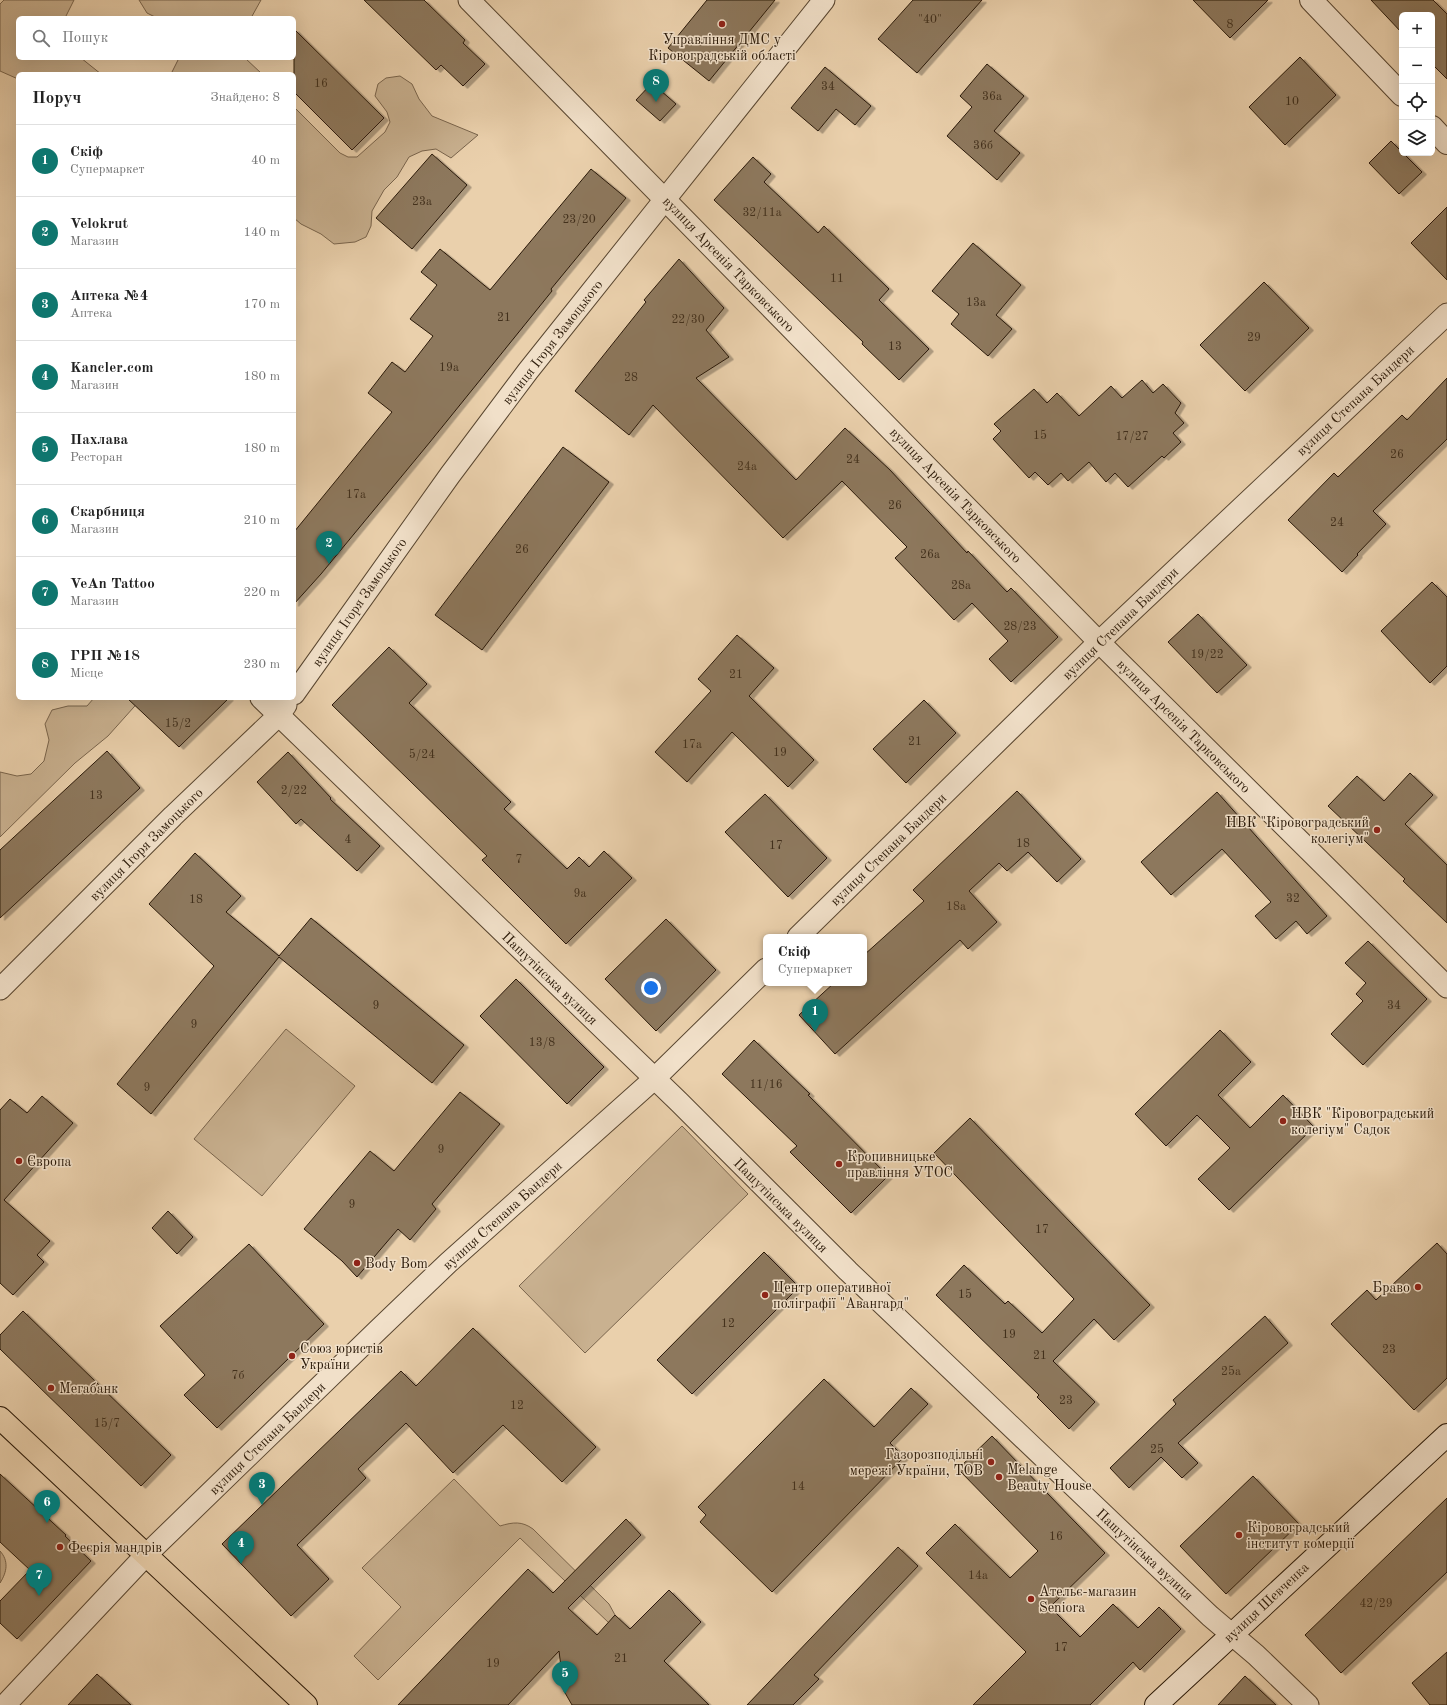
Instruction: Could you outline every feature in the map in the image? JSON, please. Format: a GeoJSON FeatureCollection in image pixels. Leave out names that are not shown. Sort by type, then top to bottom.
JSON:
{"type":"FeatureCollection","features":[{"type":"Feature","properties":{"kind":"main road"},"geometry":{"type":"LineString","coordinates":[[1311,0],[1399,93]]}},
{"type":"Feature","properties":{"kind":"main road"},"geometry":{"type":"LineString","coordinates":[[1435,130],[1447,143]]}},
{"type":"Feature","properties":{"kind":"main road"},"geometry":{"type":"LineString","coordinates":[[0,1418],[306,1705]]}},
{"type":"Feature","properties":{"kind":"main road","name":"вулиця Шевченка"},"geometry":{"type":"LineString","coordinates":[[1156,1705],[1447,1435]]}},
{"type":"Feature","properties":{"kind":"street","name":"вулиця Арсенія Тарковського"},"geometry":{"type":"LineString","coordinates":[[469,0],[665,198],[1099,642],[1447,987]]}},
{"type":"Feature","properties":{"kind":"street","name":"вулиця Ігоря Замоцького"},"geometry":{"type":"LineString","coordinates":[[296,691],[450,475],[528,371],[824,0]]}},
{"type":"Feature","properties":{"kind":"street","name":"вулиця Степана Бандери"},"geometry":{"type":"LineString","coordinates":[[801,934],[1099,642],[1447,314]]}},
{"type":"Feature","properties":{"kind":"street","name":"Пашутінська вулиця"},"geometry":{"type":"LineString","coordinates":[[263,700],[679,1102],[854,1277],[1205,1610],[1308,1705]]}},
{"type":"Feature","properties":{"kind":"street","name":"вулиця Ігоря Замоцького"},"geometry":{"type":"LineString","coordinates":[[0,989],[173,816],[278,716],[290,700]]}},
{"type":"Feature","properties":{"kind":"street","name":"вулиця Степана Бандери"},"geometry":{"type":"LineString","coordinates":[[5,1705],[146,1555],[448,1263],[654,1079],[763,972]]}},
{"type":"Feature","properties":{"kind":"shaded area"},"geometry":{"type":"Polygon","coordinates":[[[4,0],[74,0],[66,16],[16,16],[16,60],[84,60],[98,72],[16,72],[16,78],[0,71],[0,4],[4,0]]]}},
{"type":"Feature","properties":{"kind":"shaded area"},"geometry":{"type":"Polygon","coordinates":[[[139,0],[261,0],[252,16],[153,16],[147,13],[139,0]]]}},
{"type":"Feature","properties":{"kind":"shaded area"},"geometry":{"type":"Polygon","coordinates":[[[178,60],[247,60],[260,72],[172,72],[178,60]]]}},
{"type":"Feature","properties":{"kind":"shaded area"},"geometry":{"type":"Polygon","coordinates":[[[400,76],[412,84],[419,99],[432,116],[478,135],[451,158],[436,149],[422,151],[409,157],[397,177],[384,190],[372,211],[371,226],[366,237],[355,242],[334,244],[321,234],[301,224],[296,220],[296,109],[340,153],[348,157],[357,157],[385,132],[390,122],[387,112],[375,96],[378,84],[386,78],[400,76]]]}},
{"type":"Feature","properties":{"kind":"shaded area"},"geometry":{"type":"Polygon","coordinates":[[[92,700],[140,700],[108,736],[75,763],[0,837],[0,772],[17,776],[31,774],[44,761],[49,740],[45,724],[52,710],[68,706],[87,706],[92,700]]]}},
{"type":"Feature","properties":{"kind":"shaded area"},"geometry":{"type":"Polygon","coordinates":[[[286,1029],[355,1086],[262,1196],[194,1139],[286,1029]]]}},
{"type":"Feature","properties":{"kind":"shaded area"},"geometry":{"type":"Polygon","coordinates":[[[682,1126],[748,1194],[585,1353],[519,1286],[682,1126]]]}},
{"type":"Feature","properties":{"kind":"shaded area"},"geometry":{"type":"Polygon","coordinates":[[[454,1479],[500,1526],[521,1523],[533,1529],[609,1604],[615,1615],[609,1623],[520,1538],[378,1680],[354,1656],[401,1607],[362,1568],[454,1479]]]}},
{"type":"Feature","properties":{"kind":"shaded area"},"geometry":{"type":"Polygon","coordinates":[[[0,1551],[5,1559],[6,1567],[0,1583],[0,1551]]]}},
{"type":"Feature","properties":{"kind":"building"},"geometry":{"type":"Polygon","coordinates":[[[364,0],[424,0],[465,40],[463,43],[485,64],[463,86],[441,65],[436,70],[364,0]]]}},
{"type":"Feature","properties":{"kind":"building","name":"Управління ДМС у Кіровоградській області"},"geometry":{"type":"Polygon","coordinates":[[[707,0],[775,0],[709,81],[668,48],[707,0]]]}},
{"type":"Feature","properties":{"kind":"building"},"geometry":{"type":"Polygon","coordinates":[[[913,0],[982,0],[917,73],[878,39],[913,0]]]}},
{"type":"Feature","properties":{"kind":"building"},"geometry":{"type":"Polygon","coordinates":[[[1193,0],[1268,0],[1230,38],[1193,0]]]}},
{"type":"Feature","properties":{"kind":"building"},"geometry":{"type":"Polygon","coordinates":[[[1371,0],[1433,0],[1447,14],[1447,79],[1435,67],[1435,12],[1399,12],[1399,30],[1371,0]]]}},
{"type":"Feature","properties":{"kind":"building"},"geometry":{"type":"Polygon","coordinates":[[[296,31],[384,118],[352,150],[296,94],[296,72],[294,72],[294,60],[296,60],[296,31]]]}},
{"type":"Feature","properties":{"kind":"building"},"geometry":{"type":"Polygon","coordinates":[[[1300,57],[1336,95],[1285,145],[1249,107],[1300,57]]]}},
{"type":"Feature","properties":{"kind":"building"},"geometry":{"type":"Polygon","coordinates":[[[987,64],[1024,96],[994,131],[1020,153],[997,180],[947,136],[972,107],[960,96],[987,64]]]}},
{"type":"Feature","properties":{"kind":"building"},"geometry":{"type":"Polygon","coordinates":[[[825,67],[871,106],[855,125],[836,109],[818,131],[791,108],[825,67]]]}},
{"type":"Feature","properties":{"kind":"building"},"geometry":{"type":"Polygon","coordinates":[[[652,83],[676,104],[660,121],[636,100],[652,83]]]}},
{"type":"Feature","properties":{"kind":"building"},"geometry":{"type":"Polygon","coordinates":[[[1391,141],[1399,149],[1399,156],[1406,156],[1422,172],[1399,194],[1369,163],[1391,141]]]}},
{"type":"Feature","properties":{"kind":"building"},"geometry":{"type":"Polygon","coordinates":[[[432,154],[467,185],[412,249],[376,218],[432,154]]]}},
{"type":"Feature","properties":{"kind":"building"},"geometry":{"type":"Polygon","coordinates":[[[753,157],[771,174],[764,182],[818,233],[824,226],[889,289],[879,300],[929,349],[899,380],[862,344],[863,342],[714,200],[753,157]]]}},
{"type":"Feature","properties":{"kind":"building"},"geometry":{"type":"Polygon","coordinates":[[[591,169],[626,198],[551,289],[552,291],[430,442],[321,574],[296,602],[296,530],[392,412],[368,393],[392,362],[405,372],[433,336],[410,319],[437,285],[421,272],[440,249],[490,290],[591,169]]]}},
{"type":"Feature","properties":{"kind":"building"},"geometry":{"type":"Polygon","coordinates":[[[1447,207],[1447,280],[1411,243],[1447,207]]]}},
{"type":"Feature","properties":{"kind":"building"},"geometry":{"type":"Polygon","coordinates":[[[973,243],[1021,285],[996,315],[1012,329],[988,356],[951,324],[959,314],[932,291],[973,243]]]}},
{"type":"Feature","properties":{"kind":"building"},"geometry":{"type":"Polygon","coordinates":[[[679,259],[724,308],[706,330],[729,357],[696,378],[796,480],[845,428],[890,470],[967,553],[968,551],[1007,592],[1011,588],[1058,637],[1011,682],[989,659],[1008,641],[972,603],[954,620],[895,558],[907,547],[842,481],[783,538],[653,405],[629,435],[575,391],[646,302],[644,300],[679,259]]]}},
{"type":"Feature","properties":{"kind":"building"},"geometry":{"type":"Polygon","coordinates":[[[1264,282],[1309,328],[1245,391],[1200,345],[1264,282]]]}},
{"type":"Feature","properties":{"kind":"building"},"geometry":{"type":"Polygon","coordinates":[[[1447,378],[1447,439],[1373,511],[1386,524],[1342,572],[1288,520],[1334,473],[1338,477],[1402,415],[1407,420],[1447,378]]]}},
{"type":"Feature","properties":{"kind":"building"},"geometry":{"type":"Polygon","coordinates":[[[1142,380],[1153,393],[1163,384],[1181,403],[1175,413],[1184,423],[1173,433],[1181,442],[1164,458],[1162,456],[1128,487],[1115,473],[1106,482],[1089,462],[1068,481],[1061,473],[1048,485],[1035,472],[1029,478],[993,439],[1001,431],[994,424],[1034,389],[1047,403],[1057,393],[1079,416],[1111,386],[1122,398],[1142,380]]]}},
{"type":"Feature","properties":{"kind":"building"},"geometry":{"type":"Polygon","coordinates":[[[563,447],[609,482],[482,650],[435,615],[563,447]]]}},
{"type":"Feature","properties":{"kind":"building"},"geometry":{"type":"Polygon","coordinates":[[[1432,582],[1447,597],[1447,666],[1430,683],[1381,631],[1432,582]]]}},
{"type":"Feature","properties":{"kind":"building"},"geometry":{"type":"Polygon","coordinates":[[[1198,614],[1247,665],[1217,693],[1168,642],[1198,614]]]}},
{"type":"Feature","properties":{"kind":"building"},"geometry":{"type":"Polygon","coordinates":[[[737,635],[774,668],[749,696],[814,760],[788,787],[732,732],[687,782],[655,752],[711,691],[698,679],[737,635]]]}},
{"type":"Feature","properties":{"kind":"building"},"geometry":{"type":"Polygon","coordinates":[[[389,647],[427,684],[409,703],[511,802],[504,809],[567,869],[579,857],[589,867],[604,851],[632,878],[566,944],[482,860],[487,856],[332,705],[389,647]]]}},
{"type":"Feature","properties":{"kind":"building"},"geometry":{"type":"Polygon","coordinates":[[[129,700],[227,700],[179,747],[129,700]]]}},
{"type":"Feature","properties":{"kind":"building"},"geometry":{"type":"Polygon","coordinates":[[[924,700],[956,733],[906,783],[873,749],[924,700]]]}},
{"type":"Feature","properties":{"kind":"building"},"geometry":{"type":"Polygon","coordinates":[[[107,751],[140,788],[0,918],[0,850],[107,751]]]}},
{"type":"Feature","properties":{"kind":"building"},"geometry":{"type":"Polygon","coordinates":[[[288,752],[331,798],[330,799],[380,846],[357,871],[301,819],[296,824],[257,782],[288,752]]]}},
{"type":"Feature","properties":{"kind":"building"},"geometry":{"type":"Polygon","coordinates":[[[1410,773],[1433,795],[1405,824],[1447,865],[1447,923],[1403,881],[1405,879],[1328,806],[1357,776],[1384,801],[1410,773]]]}},
{"type":"Feature","properties":{"kind":"building"},"geometry":{"type":"Polygon","coordinates":[[[1017,791],[1081,859],[1057,882],[1028,852],[1007,871],[999,863],[969,891],[997,922],[968,949],[960,940],[835,1054],[799,1015],[831,986],[867,986],[867,952],[924,901],[913,890],[1017,791]]]}},
{"type":"Feature","properties":{"kind":"building"},"geometry":{"type":"Polygon","coordinates":[[[1217,792],[1327,916],[1307,934],[1296,921],[1276,939],[1255,916],[1271,902],[1222,849],[1171,895],[1141,862],[1217,792]]]}},
{"type":"Feature","properties":{"kind":"building"},"geometry":{"type":"Polygon","coordinates":[[[765,794],[827,858],[788,897],[725,832],[765,794]]]}},
{"type":"Feature","properties":{"kind":"building"},"geometry":{"type":"Polygon","coordinates":[[[195,853],[241,896],[226,912],[279,956],[311,918],[464,1045],[432,1083],[279,957],[151,1114],[117,1084],[214,966],[149,904],[195,853]]]}},
{"type":"Feature","properties":{"kind":"building"},"geometry":{"type":"Polygon","coordinates":[[[666,919],[716,970],[656,1031],[605,979],[666,919]]]}},
{"type":"Feature","properties":{"kind":"building"},"geometry":{"type":"Polygon","coordinates":[[[1368,941],[1427,999],[1363,1065],[1331,1034],[1363,1001],[1356,994],[1366,983],[1345,963],[1368,941]]]}},
{"type":"Feature","properties":{"kind":"building"},"geometry":{"type":"Polygon","coordinates":[[[516,979],[604,1067],[567,1104],[480,1016],[516,979]]]}},
{"type":"Feature","properties":{"kind":"building","name":"НВК \"Кіровоградський колегіум\" Садок"},"geometry":{"type":"Polygon","coordinates":[[[1220,1030],[1251,1062],[1218,1095],[1250,1128],[1283,1095],[1314,1127],[1229,1210],[1198,1179],[1230,1148],[1197,1115],[1166,1146],[1135,1114],[1220,1030]]]}},
{"type":"Feature","properties":{"kind":"building"},"geometry":{"type":"Polygon","coordinates":[[[754,1040],[810,1094],[808,1095],[888,1176],[851,1213],[790,1152],[797,1146],[722,1074],[754,1040]]]}},
{"type":"Feature","properties":{"kind":"building"},"geometry":{"type":"Polygon","coordinates":[[[460,1092],[500,1124],[432,1204],[436,1209],[410,1240],[398,1229],[357,1277],[342,1261],[304,1229],[370,1151],[394,1171],[460,1092]]]}},
{"type":"Feature","properties":{"kind":"building","name":"Європа"},"geometry":{"type":"Polygon","coordinates":[[[42,1096],[73,1123],[4,1200],[50,1241],[37,1255],[44,1262],[13,1295],[0,1283],[0,1110],[10,1099],[27,1113],[42,1096]]]}},
{"type":"Feature","properties":{"kind":"building"},"geometry":{"type":"Polygon","coordinates":[[[970,1118],[1150,1305],[1114,1340],[1094,1319],[1053,1361],[1095,1402],[1069,1429],[1037,1397],[1039,1395],[936,1295],[964,1265],[1005,1304],[1008,1301],[1042,1333],[1074,1299],[934,1153],[970,1118]]]}},
{"type":"Feature","properties":{"kind":"building"},"geometry":{"type":"Polygon","coordinates":[[[168,1211],[193,1237],[177,1254],[152,1228],[168,1211]]]}},
{"type":"Feature","properties":{"kind":"building"},"geometry":{"type":"Polygon","coordinates":[[[1437,1243],[1447,1254],[1447,1378],[1414,1410],[1331,1324],[1367,1290],[1376,1300],[1437,1243]]]}},
{"type":"Feature","properties":{"kind":"building"},"geometry":{"type":"Polygon","coordinates":[[[249,1244],[324,1324],[217,1428],[184,1395],[205,1375],[160,1326],[249,1244]]]}},
{"type":"Feature","properties":{"kind":"building"},"geometry":{"type":"Polygon","coordinates":[[[764,1252],[799,1287],[692,1394],[657,1360],[764,1252]]]}},
{"type":"Feature","properties":{"kind":"building"},"geometry":{"type":"Polygon","coordinates":[[[23,1311],[171,1455],[141,1486],[0,1349],[0,1335],[23,1311]]]}},
{"type":"Feature","properties":{"kind":"building"},"geometry":{"type":"Polygon","coordinates":[[[1265,1316],[1288,1343],[1178,1443],[1198,1463],[1182,1478],[1161,1457],[1129,1488],[1110,1468],[1176,1404],[1173,1400],[1265,1316]]]}},
{"type":"Feature","properties":{"kind":"building"},"geometry":{"type":"Polygon","coordinates":[[[473,1328],[596,1447],[562,1482],[503,1425],[453,1473],[406,1423],[358,1469],[366,1478],[297,1545],[329,1579],[291,1616],[222,1544],[401,1371],[416,1386],[473,1328]]]}},
{"type":"Feature","properties":{"kind":"building"},"geometry":{"type":"Polygon","coordinates":[[[824,1379],[874,1427],[911,1388],[928,1404],[890,1443],[904,1457],[772,1592],[700,1522],[706,1515],[698,1507],[824,1379]]]}},
{"type":"Feature","properties":{"kind":"building"},"geometry":{"type":"Polygon","coordinates":[[[992,1436],[1105,1553],[1050,1607],[1080,1637],[1113,1604],[1138,1628],[1159,1607],[1181,1629],[1140,1670],[1133,1662],[1090,1705],[973,1705],[1026,1652],[926,1553],[955,1524],[1010,1578],[1038,1551],[958,1469],[992,1436]]]}},
{"type":"Feature","properties":{"kind":"building"},"geometry":{"type":"Polygon","coordinates":[[[0,1474],[66,1535],[65,1536],[91,1561],[17,1639],[0,1623],[0,1601],[30,1570],[0,1542],[0,1474]]]}},
{"type":"Feature","properties":{"kind":"building","name":"Кіровоградський інститут комерції"},"geometry":{"type":"Polygon","coordinates":[[[1253,1476],[1299,1524],[1226,1594],[1180,1546],[1253,1476]]]}},
{"type":"Feature","properties":{"kind":"building"},"geometry":{"type":"Polygon","coordinates":[[[1447,1498],[1447,1572],[1341,1673],[1305,1635],[1447,1498]]]}},
{"type":"Feature","properties":{"kind":"building"},"geometry":{"type":"Polygon","coordinates":[[[626,1519],[641,1535],[568,1608],[597,1635],[615,1615],[630,1629],[669,1590],[701,1622],[664,1661],[709,1705],[572,1705],[564,1691],[559,1651],[508,1705],[398,1705],[528,1569],[553,1593],[626,1519]]]}},
{"type":"Feature","properties":{"kind":"building"},"geometry":{"type":"Polygon","coordinates":[[[898,1547],[918,1566],[814,1675],[819,1679],[793,1705],[747,1705],[898,1547]]]}},
{"type":"Feature","properties":{"kind":"building"},"geometry":{"type":"Polygon","coordinates":[[[1447,1652],[1447,1705],[1430,1705],[1412,1683],[1447,1652]]]}},
{"type":"Feature","properties":{"kind":"building"},"geometry":{"type":"Polygon","coordinates":[[[97,1674],[131,1705],[68,1705],[97,1674]]]}},
{"type":"Feature","properties":{"kind":"building"},"geometry":{"type":"Polygon","coordinates":[[[1245,1676],[1276,1705],[1218,1705],[1245,1676]]]}},
{"type":"Feature","properties":{"kind":"place","name":"Управління ДМС у Кіровоградській області"},"geometry":{"type":"Point","coordinates":[722,24]}},
{"type":"Feature","properties":{"kind":"place","name":"ГРП №18"},"geometry":{"type":"Point","coordinates":[656,102]}},
{"type":"Feature","properties":{"kind":"place","name":"Velokrut"},"geometry":{"type":"Point","coordinates":[329,564]}},
{"type":"Feature","properties":{"kind":"place","name":"НВК \"Кіровоградський колегіум\""},"geometry":{"type":"Point","coordinates":[1377,830]}},
{"type":"Feature","properties":{"kind":"place","name":"Скіф"},"geometry":{"type":"Point","coordinates":[815,1032]}},
{"type":"Feature","properties":{"kind":"place","name":"НВК \"Кіровоградський колегіум\" Садок"},"geometry":{"type":"Point","coordinates":[1283,1121]}},
{"type":"Feature","properties":{"kind":"place","name":"Європа"},"geometry":{"type":"Point","coordinates":[19,1161]}},
{"type":"Feature","properties":{"kind":"place","name":"Кропивницьке правління УТОС"},"geometry":{"type":"Point","coordinates":[839,1164]}},
{"type":"Feature","properties":{"kind":"place","name":"Body Bom"},"geometry":{"type":"Point","coordinates":[357,1263]}},
{"type":"Feature","properties":{"kind":"place","name":"Браво"},"geometry":{"type":"Point","coordinates":[1418,1287]}},
{"type":"Feature","properties":{"kind":"place","name":"Центр оперативної поліграфії \"Авангард\""},"geometry":{"type":"Point","coordinates":[765,1295]}},
{"type":"Feature","properties":{"kind":"place","name":"Союз юристів України"},"geometry":{"type":"Point","coordinates":[292,1356]}},
{"type":"Feature","properties":{"kind":"place","name":"Мегабанк"},"geometry":{"type":"Point","coordinates":[51,1388]}},
{"type":"Feature","properties":{"kind":"place","name":"Газорозподільні мережі України, ТОВ"},"geometry":{"type":"Point","coordinates":[991,1462]}},
{"type":"Feature","properties":{"kind":"place","name":"Melange Beauty House"},"geometry":{"type":"Point","coordinates":[999,1477]}},
{"type":"Feature","properties":{"kind":"place","name":"Аптека №4"},"geometry":{"type":"Point","coordinates":[262,1505]}},
{"type":"Feature","properties":{"kind":"place","name":"Скарбниця"},"geometry":{"type":"Point","coordinates":[47,1523]}},
{"type":"Feature","properties":{"kind":"place","name":"Кіровоградський інститут комерції"},"geometry":{"type":"Point","coordinates":[1239,1535]}},
{"type":"Feature","properties":{"kind":"place","name":"Феєрія мандрів"},"geometry":{"type":"Point","coordinates":[60,1547]}},
{"type":"Feature","properties":{"kind":"place","name":"Kancler.com"},"geometry":{"type":"Point","coordinates":[241,1564]}},
{"type":"Feature","properties":{"kind":"place","name":"VeAn Tattoo"},"geometry":{"type":"Point","coordinates":[39,1596]}},
{"type":"Feature","properties":{"kind":"place","name":"Ательє-магазин Seniora"},"geometry":{"type":"Point","coordinates":[1031,1599]}},
{"type":"Feature","properties":{"kind":"place","name":"Пахлава"},"geometry":{"type":"Point","coordinates":[565,1694]}}]}
